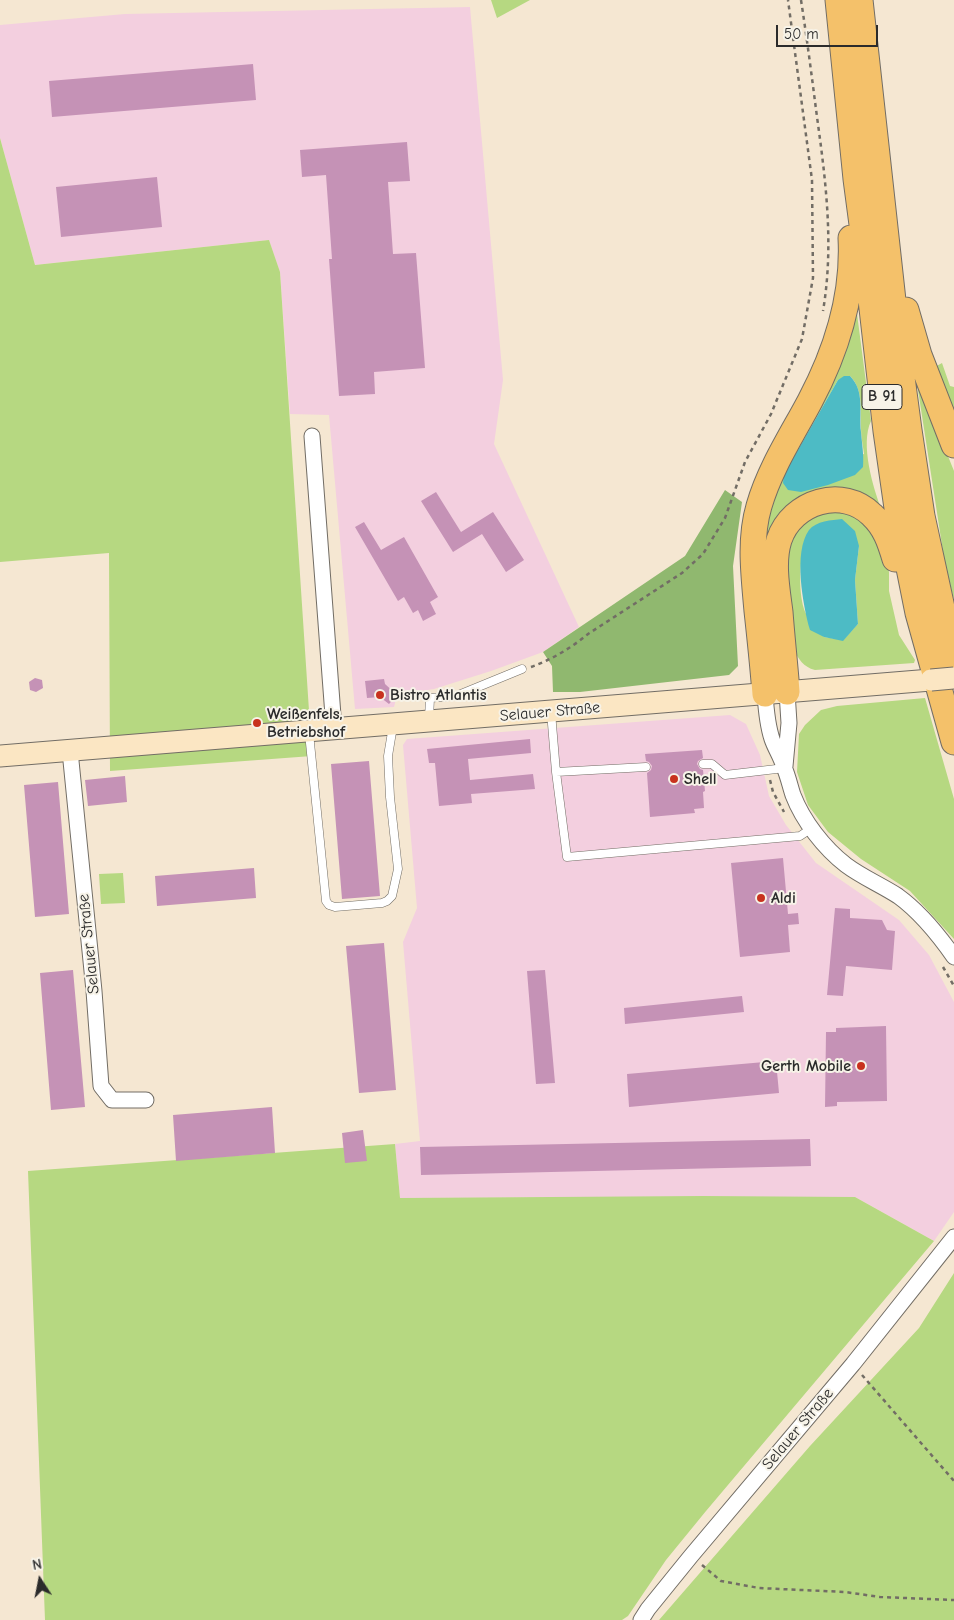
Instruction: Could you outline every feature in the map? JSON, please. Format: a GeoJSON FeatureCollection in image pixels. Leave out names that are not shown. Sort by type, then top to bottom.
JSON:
{"type":"FeatureCollection","features":[{"type":"Feature","properties":{"kind":"highway","name":"B 91"},"geometry":{"type":"LineString","coordinates":[[838,0],[856,179],[897,508],[918,613],[954,742]]}},
{"type":"Feature","properties":{"kind":"highway","name":"B 91"},"geometry":{"type":"LineString","coordinates":[[860,0],[899,355],[922,516],[954,663]]}},
{"type":"Feature","properties":{"kind":"highway"},"geometry":{"type":"LineString","coordinates":[[776,693],[753,563],[755,524],[758,507],[770,474],[818,386],[838,339],[850,285],[851,247],[848,211],[856,179]]}},
{"type":"Feature","properties":{"kind":"highway"},"geometry":{"type":"LineString","coordinates":[[886,243],[899,274],[912,334],[954,445]]}},
{"type":"Feature","properties":{"kind":"highway"},"geometry":{"type":"LineString","coordinates":[[776,693],[777,551],[782,532],[787,523],[802,509],[820,502],[842,500],[862,507],[871,514],[885,531],[891,544],[905,595],[918,613]]}},
{"type":"Feature","properties":{"kind":"main road","name":"Selauer Straße"},"geometry":{"type":"LineString","coordinates":[[0,756],[954,678]]}},
{"type":"Feature","properties":{"kind":"street"},"geometry":{"type":"LineString","coordinates":[[312,436],[334,729]]}},
{"type":"Feature","properties":{"kind":"street"},"geometry":{"type":"LineString","coordinates":[[776,693],[767,718],[794,797],[812,828],[846,865],[898,896],[917,912],[944,942],[954,957]]}},
{"type":"Feature","properties":{"kind":"street"},"geometry":{"type":"LineString","coordinates":[[776,693],[789,726],[784,768]]}},
{"type":"Feature","properties":{"kind":"street","name":"Selauer Straße"},"geometry":{"type":"LineString","coordinates":[[70,750],[94,991],[101,1086],[112,1100],[146,1100]]}},
{"type":"Feature","properties":{"kind":"street","name":"Selauer Straße"},"geometry":{"type":"LineString","coordinates":[[641,1620],[691,1556],[853,1364],[954,1237]]}},
{"type":"Feature","properties":{"kind":"lane"},"geometry":{"type":"LineString","coordinates":[[429,721],[430,698],[456,696],[522,670]]}},
{"type":"Feature","properties":{"kind":"lane"},"geometry":{"type":"LineString","coordinates":[[551,712],[556,772],[567,857],[800,836],[812,828]]}},
{"type":"Feature","properties":{"kind":"lane"},"geometry":{"type":"LineString","coordinates":[[308,731],[326,901],[329,905],[335,907],[382,903],[392,896],[398,869],[390,797],[388,756],[394,724]]}},
{"type":"Feature","properties":{"kind":"lane"},"geometry":{"type":"LineString","coordinates":[[703,764],[712,764],[725,775],[784,768]]}},
{"type":"Feature","properties":{"kind":"lane"},"geometry":{"type":"LineString","coordinates":[[556,772],[646,767]]}},
{"type":"Feature","properties":{"kind":"path"},"geometry":{"type":"LineString","coordinates":[[522,670],[543,662],[579,642],[588,634],[682,573],[704,554],[725,518],[745,462],[771,414],[787,377],[802,339],[813,278],[812,180],[788,0]]}},
{"type":"Feature","properties":{"kind":"path"},"geometry":{"type":"LineString","coordinates":[[801,0],[828,210],[829,257],[827,290],[822,316]]}},
{"type":"Feature","properties":{"kind":"path"},"geometry":{"type":"LineString","coordinates":[[853,1364],[954,1481]]}},
{"type":"Feature","properties":{"kind":"path"},"geometry":{"type":"LineString","coordinates":[[691,1556],[722,1581],[759,1588],[845,1592],[880,1598],[954,1600]]}},
{"type":"Feature","properties":{"kind":"shaded area"},"geometry":{"type":"Polygon","coordinates":[[[470,7],[503,380],[494,444],[579,627],[543,652],[434,689],[397,695],[394,707],[355,709],[329,415],[290,414],[280,272],[269,240],[35,265],[0,138],[0,25],[125,14],[470,7]]]}},
{"type":"Feature","properties":{"kind":"shaded area"},"geometry":{"type":"Polygon","coordinates":[[[730,715],[746,724],[760,755],[769,796],[786,825],[816,863],[899,920],[929,955],[954,1002],[954,1212],[934,1241],[855,1197],[400,1198],[395,1144],[420,1141],[403,942],[417,908],[403,745],[407,739],[730,715]]]}},
{"type":"Feature","properties":{"kind":"green space"},"geometry":{"type":"Polygon","coordinates":[[[491,0],[530,0],[497,18],[491,0]]]}},
{"type":"Feature","properties":{"kind":"green space"},"geometry":{"type":"Polygon","coordinates":[[[0,138],[35,265],[269,240],[280,272],[312,756],[110,771],[109,553],[0,562],[0,138]]]}},
{"type":"Feature","properties":{"kind":"green space"},"geometry":{"type":"Polygon","coordinates":[[[856,306],[871,421],[868,431],[867,454],[882,511],[861,496],[769,538],[763,544],[767,509],[856,306]],[[850,376],[838,380],[784,474],[864,454],[860,401],[850,376]]]}},
{"type":"Feature","properties":{"kind":"green space"},"geometry":{"type":"Polygon","coordinates":[[[942,363],[950,386],[954,387],[954,425],[933,368],[942,363]]]}},
{"type":"Feature","properties":{"kind":"green space"},"geometry":{"type":"Polygon","coordinates":[[[916,377],[954,471],[954,600],[944,558],[916,377]]]}},
{"type":"Feature","properties":{"kind":"green space"},"geometry":{"type":"Polygon","coordinates":[[[725,490],[742,502],[733,566],[738,666],[729,675],[580,692],[553,692],[552,666],[543,652],[685,556],[725,490]]]}},
{"type":"Feature","properties":{"kind":"green space"},"geometry":{"type":"Polygon","coordinates":[[[842,511],[857,516],[872,527],[885,557],[889,572],[889,591],[899,635],[915,660],[914,663],[815,670],[804,665],[793,649],[787,567],[793,538],[798,529],[809,518],[818,514],[842,511]],[[805,539],[800,574],[802,601],[807,616],[824,637],[843,640],[858,624],[855,580],[859,546],[805,539]]]}},
{"type":"Feature","properties":{"kind":"green space"},"geometry":{"type":"Polygon","coordinates":[[[925,698],[954,799],[954,939],[910,891],[861,859],[828,832],[808,805],[797,772],[799,734],[805,725],[821,710],[837,706],[925,698]]]}},
{"type":"Feature","properties":{"kind":"green space"},"geometry":{"type":"Polygon","coordinates":[[[123,873],[125,903],[101,904],[99,874],[123,873]]]}},
{"type":"Feature","properties":{"kind":"green space"},"geometry":{"type":"Polygon","coordinates":[[[395,1144],[400,1198],[855,1197],[934,1241],[706,1511],[666,1560],[628,1616],[622,1620],[45,1620],[28,1171],[395,1144]]]}},
{"type":"Feature","properties":{"kind":"green space"},"geometry":{"type":"Polygon","coordinates":[[[954,1273],[954,1620],[659,1620],[810,1446],[919,1328],[954,1273]]]}},
{"type":"Feature","properties":{"kind":"water"},"geometry":{"type":"Polygon","coordinates":[[[844,376],[850,376],[855,382],[860,395],[863,467],[855,475],[828,485],[801,492],[788,490],[783,483],[784,474],[838,380],[844,376]]]}},
{"type":"Feature","properties":{"kind":"water"},"geometry":{"type":"Polygon","coordinates":[[[842,519],[855,531],[859,546],[855,580],[858,624],[843,641],[824,637],[810,630],[802,594],[800,565],[804,540],[809,530],[820,523],[842,519]]]}},
{"type":"Feature","properties":{"kind":"building"},"geometry":{"type":"Polygon","coordinates":[[[253,64],[256,100],[52,117],[49,81],[253,64]]]}},
{"type":"Feature","properties":{"kind":"building"},"geometry":{"type":"Polygon","coordinates":[[[407,142],[410,181],[388,182],[393,254],[416,253],[425,368],[374,372],[375,394],[339,396],[329,259],[332,259],[326,175],[302,177],[300,150],[407,142]]]}},
{"type":"Feature","properties":{"kind":"building"},"geometry":{"type":"Polygon","coordinates":[[[157,177],[162,227],[61,237],[56,187],[157,177]]]}},
{"type":"Feature","properties":{"kind":"building"},"geometry":{"type":"Polygon","coordinates":[[[436,492],[461,532],[493,512],[524,560],[506,572],[482,534],[453,552],[421,501],[436,492]]]}},
{"type":"Feature","properties":{"kind":"building"},"geometry":{"type":"Polygon","coordinates":[[[364,522],[381,550],[404,537],[438,597],[430,602],[436,614],[423,621],[418,610],[413,613],[404,597],[398,601],[355,527],[364,522]]]}},
{"type":"Feature","properties":{"kind":"building"},"geometry":{"type":"Polygon","coordinates":[[[35,678],[42,680],[43,688],[36,692],[30,690],[29,682],[35,678]]]}},
{"type":"Feature","properties":{"kind":"building"},"geometry":{"type":"Polygon","coordinates":[[[384,679],[385,684],[397,695],[389,704],[380,697],[367,698],[365,681],[384,679]]]}},
{"type":"Feature","properties":{"kind":"building"},"geometry":{"type":"Polygon","coordinates":[[[530,739],[531,753],[468,759],[470,780],[533,774],[535,789],[471,794],[472,803],[439,806],[435,763],[429,763],[427,749],[530,739]]]}},
{"type":"Feature","properties":{"kind":"building"},"geometry":{"type":"Polygon","coordinates":[[[702,750],[703,758],[697,764],[703,770],[704,808],[694,809],[695,813],[650,817],[647,773],[651,770],[652,766],[646,761],[645,754],[702,750]]]}},
{"type":"Feature","properties":{"kind":"building"},"geometry":{"type":"Polygon","coordinates":[[[369,761],[380,896],[342,899],[331,764],[369,761]]]}},
{"type":"Feature","properties":{"kind":"building"},"geometry":{"type":"Polygon","coordinates":[[[125,776],[127,802],[88,806],[85,780],[125,776]]]}},
{"type":"Feature","properties":{"kind":"building"},"geometry":{"type":"Polygon","coordinates":[[[58,782],[69,914],[35,917],[24,785],[58,782]]]}},
{"type":"Feature","properties":{"kind":"building","name":"Aldi"},"geometry":{"type":"Polygon","coordinates":[[[783,858],[788,914],[798,913],[799,924],[788,925],[790,952],[740,957],[731,863],[783,858]]]}},
{"type":"Feature","properties":{"kind":"building"},"geometry":{"type":"Polygon","coordinates":[[[254,868],[256,898],[157,906],[155,876],[254,868]]]}},
{"type":"Feature","properties":{"kind":"building"},"geometry":{"type":"Polygon","coordinates":[[[835,908],[850,909],[850,918],[882,920],[887,930],[895,931],[892,970],[846,966],[843,996],[827,995],[835,908]]]}},
{"type":"Feature","properties":{"kind":"building"},"geometry":{"type":"Polygon","coordinates":[[[384,943],[396,1090],[359,1093],[346,946],[384,943]]]}},
{"type":"Feature","properties":{"kind":"building"},"geometry":{"type":"Polygon","coordinates":[[[73,970],[85,1107],[51,1110],[40,973],[73,970]]]}},
{"type":"Feature","properties":{"kind":"building"},"geometry":{"type":"Polygon","coordinates":[[[545,970],[555,1083],[536,1084],[527,971],[545,970]]]}},
{"type":"Feature","properties":{"kind":"building"},"geometry":{"type":"Polygon","coordinates":[[[742,996],[744,1012],[625,1024],[624,1008],[742,996]]]}},
{"type":"Feature","properties":{"kind":"building","name":"Gerth Mobile"},"geometry":{"type":"Polygon","coordinates":[[[886,1026],[887,1101],[837,1102],[837,1106],[825,1107],[826,1032],[836,1032],[836,1028],[886,1026]]]}},
{"type":"Feature","properties":{"kind":"building"},"geometry":{"type":"Polygon","coordinates":[[[776,1061],[779,1093],[629,1107],[627,1074],[776,1061]]]}},
{"type":"Feature","properties":{"kind":"building"},"geometry":{"type":"Polygon","coordinates":[[[272,1107],[275,1153],[176,1161],[173,1115],[272,1107]]]}},
{"type":"Feature","properties":{"kind":"building"},"geometry":{"type":"Polygon","coordinates":[[[363,1130],[367,1161],[345,1163],[342,1133],[363,1130]]]}},
{"type":"Feature","properties":{"kind":"building"},"geometry":{"type":"Polygon","coordinates":[[[810,1139],[811,1166],[421,1175],[420,1147],[810,1139]]]}},
{"type":"Feature","properties":{"kind":"place","name":"Bistro Atlantis"},"geometry":{"type":"Point","coordinates":[380,695]}},
{"type":"Feature","properties":{"kind":"place","name":"Weißenfels, Betriebshof"},"geometry":{"type":"Point","coordinates":[257,723]}},
{"type":"Feature","properties":{"kind":"place","name":"Shell"},"geometry":{"type":"Point","coordinates":[674,779]}},
{"type":"Feature","properties":{"kind":"place","name":"Aldi"},"geometry":{"type":"Point","coordinates":[761,898]}},
{"type":"Feature","properties":{"kind":"place","name":"Gerth Mobile"},"geometry":{"type":"Point","coordinates":[861,1066]}}]}
